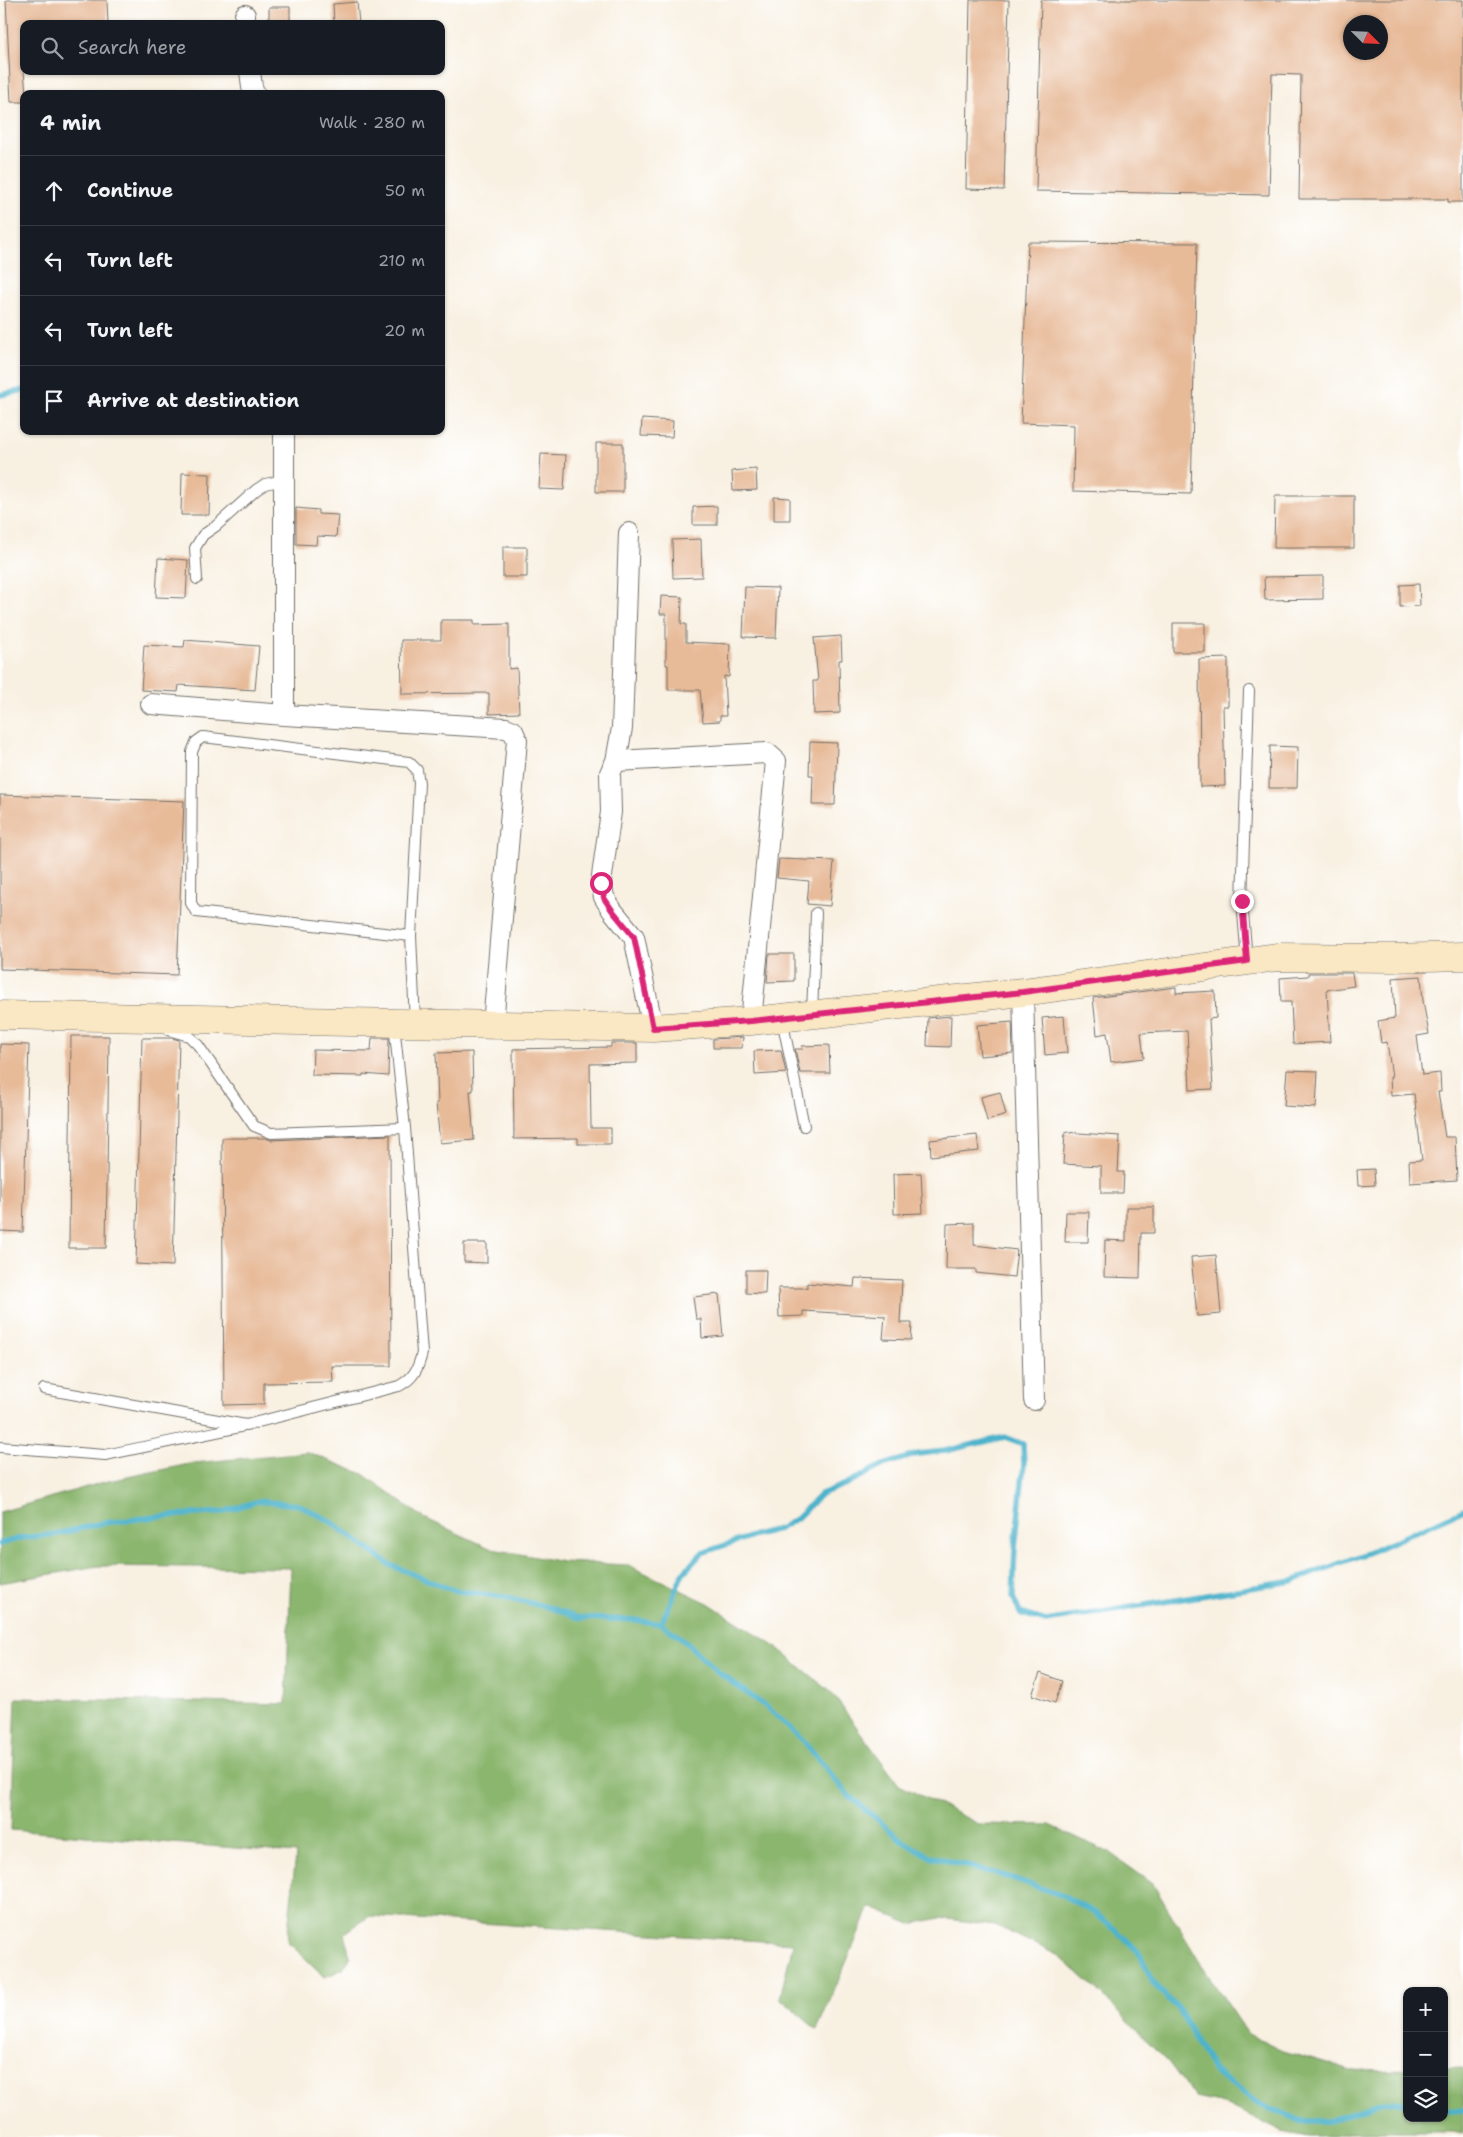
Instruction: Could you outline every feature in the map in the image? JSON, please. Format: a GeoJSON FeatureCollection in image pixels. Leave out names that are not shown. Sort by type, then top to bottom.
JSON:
{"type":"FeatureCollection","features":[{"type":"Feature","properties":{"kind":"street"},"geometry":{"type":"LineString","coordinates":[[250,75],[253,90]]}},
{"type":"Feature","properties":{"kind":"street"},"geometry":{"type":"LineString","coordinates":[[284,435],[284,715]]}},
{"type":"Feature","properties":{"kind":"street"},"geometry":{"type":"LineString","coordinates":[[629,533],[622,728],[616,761],[610,773],[611,812],[601,883],[604,898],[634,937],[653,1028]]}},
{"type":"Feature","properties":{"kind":"street"},"geometry":{"type":"LineString","coordinates":[[151,704],[284,715],[506,728],[513,731],[516,740],[493,1025]]}},
{"type":"Feature","properties":{"kind":"street"},"geometry":{"type":"LineString","coordinates":[[616,761],[767,753],[776,761],[751,1021]]}},
{"type":"Feature","properties":{"kind":"street"},"geometry":{"type":"LineString","coordinates":[[0,1015],[653,1028],[782,1018],[1023,992],[1277,957],[1392,958],[1463,956]]}},
{"type":"Feature","properties":{"kind":"street"},"geometry":{"type":"LineString","coordinates":[[1023,992],[1034,1400]]}},
{"type":"Feature","properties":{"kind":"lane"},"geometry":{"type":"LineString","coordinates":[[196,580],[195,548],[203,534],[216,526],[265,484],[284,480]]}},
{"type":"Feature","properties":{"kind":"lane"},"geometry":{"type":"LineString","coordinates":[[1247,961],[1242,901],[1249,691]]}},
{"type":"Feature","properties":{"kind":"lane"},"geometry":{"type":"LineString","coordinates":[[0,1448],[105,1455],[246,1425],[400,1386],[410,1381],[417,1372],[422,1353],[405,1128],[405,1023],[411,936],[419,783],[417,770],[409,762],[203,737],[196,742],[192,752],[191,903],[196,912],[411,936]]}},
{"type":"Feature","properties":{"kind":"lane"},"geometry":{"type":"LineString","coordinates":[[812,1014],[816,913]]}},
{"type":"Feature","properties":{"kind":"lane"},"geometry":{"type":"LineString","coordinates":[[782,1018],[804,1126]]}},
{"type":"Feature","properties":{"kind":"lane"},"geometry":{"type":"LineString","coordinates":[[0,1026],[86,1027]]}},
{"type":"Feature","properties":{"kind":"lane"},"geometry":{"type":"LineString","coordinates":[[155,1030],[174,1030],[189,1036],[198,1045],[254,1126],[261,1130],[271,1133],[405,1128]]}},
{"type":"Feature","properties":{"kind":"lane"},"geometry":{"type":"LineString","coordinates":[[44,1389],[246,1425]]}},
{"type":"Feature","properties":{"kind":"green space"},"geometry":{"type":"Polygon","coordinates":[[[307,1452],[363,1474],[424,1518],[492,1549],[563,1562],[628,1565],[708,1603],[776,1647],[831,1692],[899,1785],[979,1824],[1050,1825],[1110,1853],[1153,1884],[1202,1966],[1248,2034],[1280,2050],[1351,2071],[1403,2070],[1403,2122],[1448,2122],[1448,2069],[1463,2068],[1463,2134],[1453,2132],[1352,2132],[1332,2137],[1309,2137],[1281,2132],[1228,2105],[1195,2098],[1169,2063],[1098,1991],[1059,1956],[995,1925],[940,1918],[911,1924],[870,1907],[817,2030],[780,1998],[793,1943],[370,1916],[345,1933],[350,1958],[343,1969],[325,1977],[287,1941],[296,1853],[11,1830],[16,1698],[286,1704],[291,1568],[98,1566],[0,1583],[0,1512],[104,1482],[194,1463],[307,1452]]]}},
{"type":"Feature","properties":{"kind":"building"},"geometry":{"type":"Polygon","coordinates":[[[6,0],[107,0],[108,20],[20,20],[20,75],[24,75],[26,90],[20,90],[20,102],[11,102],[6,0]]]}},
{"type":"Feature","properties":{"kind":"building"},"geometry":{"type":"Polygon","coordinates":[[[970,0],[1009,0],[1004,190],[966,189],[970,0]]]}},
{"type":"Feature","properties":{"kind":"building"},"geometry":{"type":"Polygon","coordinates":[[[1041,0],[1463,0],[1463,202],[1448,202],[1448,199],[1299,199],[1301,75],[1272,74],[1269,195],[1036,191],[1041,0]]]}},
{"type":"Feature","properties":{"kind":"building"},"geometry":{"type":"Polygon","coordinates":[[[357,2],[359,20],[334,20],[333,4],[357,2]]]}},
{"type":"Feature","properties":{"kind":"building"},"geometry":{"type":"Polygon","coordinates":[[[269,7],[290,7],[290,20],[269,20],[269,7]]]}},
{"type":"Feature","properties":{"kind":"building"},"geometry":{"type":"Polygon","coordinates":[[[1028,242],[1197,243],[1191,494],[1073,491],[1074,425],[1021,423],[1028,242]]]}},
{"type":"Feature","properties":{"kind":"building"},"geometry":{"type":"Polygon","coordinates":[[[642,419],[673,421],[672,437],[641,436],[642,419]]]}},
{"type":"Feature","properties":{"kind":"building"},"geometry":{"type":"Polygon","coordinates":[[[596,443],[623,443],[623,492],[596,492],[596,443]]]}},
{"type":"Feature","properties":{"kind":"building"},"geometry":{"type":"Polygon","coordinates":[[[541,454],[566,455],[564,490],[539,489],[541,454]]]}},
{"type":"Feature","properties":{"kind":"building"},"geometry":{"type":"Polygon","coordinates":[[[756,469],[757,490],[733,491],[732,471],[756,469]]]}},
{"type":"Feature","properties":{"kind":"building"},"geometry":{"type":"Polygon","coordinates":[[[182,473],[210,474],[209,515],[181,515],[182,473]]]}},
{"type":"Feature","properties":{"kind":"building"},"geometry":{"type":"Polygon","coordinates":[[[1275,496],[1354,496],[1354,548],[1274,548],[1275,496]]]}},
{"type":"Feature","properties":{"kind":"building"},"geometry":{"type":"Polygon","coordinates":[[[774,497],[790,498],[790,520],[774,520],[774,497]]]}},
{"type":"Feature","properties":{"kind":"building"},"geometry":{"type":"Polygon","coordinates":[[[717,506],[717,525],[693,525],[693,507],[717,506]]]}},
{"type":"Feature","properties":{"kind":"building"},"geometry":{"type":"Polygon","coordinates":[[[296,508],[318,510],[318,514],[338,515],[336,537],[317,536],[316,545],[296,544],[296,508]]]}},
{"type":"Feature","properties":{"kind":"building"},"geometry":{"type":"Polygon","coordinates":[[[701,539],[702,577],[673,578],[672,540],[701,539]]]}},
{"type":"Feature","properties":{"kind":"building"},"geometry":{"type":"Polygon","coordinates":[[[503,547],[527,547],[527,577],[503,577],[503,547]]]}},
{"type":"Feature","properties":{"kind":"building"},"geometry":{"type":"Polygon","coordinates":[[[158,558],[188,560],[186,598],[156,597],[158,558]]]}},
{"type":"Feature","properties":{"kind":"building"},"geometry":{"type":"Polygon","coordinates":[[[1323,576],[1323,599],[1265,600],[1264,577],[1323,576]]]}},
{"type":"Feature","properties":{"kind":"building"},"geometry":{"type":"Polygon","coordinates":[[[1419,584],[1420,606],[1400,607],[1400,585],[1419,584]]]}},
{"type":"Feature","properties":{"kind":"building"},"geometry":{"type":"Polygon","coordinates":[[[745,587],[778,588],[776,638],[743,637],[745,587]]]}},
{"type":"Feature","properties":{"kind":"building"},"geometry":{"type":"Polygon","coordinates":[[[661,596],[682,597],[681,624],[686,624],[686,642],[730,644],[729,677],[724,676],[726,716],[720,716],[720,721],[703,722],[700,690],[668,690],[666,614],[660,614],[661,596]]]}},
{"type":"Feature","properties":{"kind":"building"},"geometry":{"type":"Polygon","coordinates":[[[441,620],[474,620],[474,625],[509,624],[509,669],[517,668],[519,713],[489,714],[489,693],[402,694],[401,640],[441,640],[441,620]]]}},
{"type":"Feature","properties":{"kind":"building"},"geometry":{"type":"Polygon","coordinates":[[[1173,623],[1205,623],[1205,652],[1173,652],[1173,623]]]}},
{"type":"Feature","properties":{"kind":"building"},"geometry":{"type":"Polygon","coordinates":[[[841,636],[842,660],[839,660],[840,713],[814,714],[813,681],[818,681],[814,638],[841,636]]]}},
{"type":"Feature","properties":{"kind":"building"},"geometry":{"type":"Polygon","coordinates":[[[185,640],[259,646],[255,690],[179,685],[178,692],[141,690],[144,645],[184,647],[185,640]]]}},
{"type":"Feature","properties":{"kind":"building"},"geometry":{"type":"Polygon","coordinates":[[[1228,658],[1228,706],[1223,706],[1225,786],[1200,787],[1199,659],[1228,658]]]}},
{"type":"Feature","properties":{"kind":"building"},"geometry":{"type":"Polygon","coordinates":[[[810,742],[837,743],[835,805],[812,805],[813,775],[809,775],[810,742]]]}},
{"type":"Feature","properties":{"kind":"building"},"geometry":{"type":"Polygon","coordinates":[[[1270,746],[1298,747],[1297,788],[1269,788],[1270,746]]]}},
{"type":"Feature","properties":{"kind":"building"},"geometry":{"type":"Polygon","coordinates":[[[0,795],[184,801],[177,975],[0,969],[0,795]]]}},
{"type":"Feature","properties":{"kind":"building"},"geometry":{"type":"Polygon","coordinates":[[[779,859],[834,861],[830,906],[807,904],[809,881],[777,878],[779,859]]]}},
{"type":"Feature","properties":{"kind":"building"},"geometry":{"type":"Polygon","coordinates":[[[769,954],[794,954],[794,981],[767,982],[769,954]]]}},
{"type":"Feature","properties":{"kind":"building"},"geometry":{"type":"Polygon","coordinates":[[[1308,973],[1352,973],[1354,986],[1327,990],[1330,1042],[1293,1044],[1291,1002],[1281,1002],[1280,978],[1308,976],[1308,973]]]}},
{"type":"Feature","properties":{"kind":"building"},"geometry":{"type":"Polygon","coordinates":[[[1421,976],[1429,1034],[1417,1036],[1422,1075],[1440,1073],[1441,1092],[1438,1092],[1445,1137],[1455,1137],[1457,1180],[1410,1183],[1409,1161],[1422,1160],[1414,1094],[1391,1096],[1390,1077],[1392,1077],[1387,1042],[1381,1043],[1378,1021],[1395,1018],[1393,978],[1421,976]]]}},
{"type":"Feature","properties":{"kind":"building"},"geometry":{"type":"Polygon","coordinates":[[[1176,987],[1176,993],[1215,991],[1216,1018],[1209,1019],[1213,1089],[1190,1090],[1187,1031],[1141,1033],[1144,1058],[1111,1062],[1107,1033],[1097,1035],[1093,998],[1176,987]]]}},
{"type":"Feature","properties":{"kind":"building"},"geometry":{"type":"Polygon","coordinates":[[[951,1016],[950,1047],[927,1046],[928,1018],[951,1016]]]}},
{"type":"Feature","properties":{"kind":"building"},"geometry":{"type":"Polygon","coordinates":[[[1064,1016],[1067,1053],[1045,1055],[1042,1018],[1064,1016]]]}},
{"type":"Feature","properties":{"kind":"building"},"geometry":{"type":"Polygon","coordinates":[[[1012,1022],[1013,1053],[980,1056],[977,1025],[1012,1022]]]}},
{"type":"Feature","properties":{"kind":"building"},"geometry":{"type":"Polygon","coordinates":[[[71,1036],[109,1036],[106,1248],[69,1248],[71,1036]]]}},
{"type":"Feature","properties":{"kind":"building"},"geometry":{"type":"Polygon","coordinates":[[[743,1037],[742,1048],[713,1048],[713,1039],[743,1037]]]}},
{"type":"Feature","properties":{"kind":"building"},"geometry":{"type":"Polygon","coordinates":[[[142,1038],[172,1038],[179,1040],[173,1266],[136,1264],[142,1038]]]}},
{"type":"Feature","properties":{"kind":"building"},"geometry":{"type":"Polygon","coordinates":[[[372,1038],[389,1038],[388,1076],[363,1074],[363,1076],[312,1075],[313,1050],[371,1051],[372,1038]]]}},
{"type":"Feature","properties":{"kind":"building"},"geometry":{"type":"Polygon","coordinates":[[[611,1043],[637,1043],[637,1063],[590,1064],[591,1128],[611,1128],[611,1144],[578,1144],[578,1138],[514,1139],[513,1049],[611,1047],[611,1043]]]}},
{"type":"Feature","properties":{"kind":"building"},"geometry":{"type":"Polygon","coordinates":[[[0,1044],[29,1045],[23,1232],[0,1231],[0,1044]]]}},
{"type":"Feature","properties":{"kind":"building"},"geometry":{"type":"Polygon","coordinates":[[[829,1045],[830,1073],[800,1073],[795,1049],[803,1049],[802,1046],[829,1045]]]}},
{"type":"Feature","properties":{"kind":"building"},"geometry":{"type":"Polygon","coordinates":[[[781,1050],[786,1073],[755,1075],[754,1051],[781,1050]]]}},
{"type":"Feature","properties":{"kind":"building"},"geometry":{"type":"Polygon","coordinates":[[[472,1052],[473,1091],[470,1091],[474,1140],[440,1143],[436,1103],[438,1103],[436,1053],[472,1052]]]}},
{"type":"Feature","properties":{"kind":"building"},"geometry":{"type":"Polygon","coordinates":[[[1287,1070],[1318,1071],[1316,1108],[1284,1106],[1287,1070]]]}},
{"type":"Feature","properties":{"kind":"building"},"geometry":{"type":"Polygon","coordinates":[[[1000,1092],[1006,1115],[987,1121],[981,1097],[1000,1092]]]}},
{"type":"Feature","properties":{"kind":"building"},"geometry":{"type":"Polygon","coordinates":[[[1065,1132],[1120,1136],[1118,1172],[1124,1172],[1123,1193],[1101,1193],[1101,1166],[1063,1164],[1065,1132]]]}},
{"type":"Feature","properties":{"kind":"building"},"geometry":{"type":"Polygon","coordinates":[[[390,1135],[391,1366],[332,1366],[333,1382],[264,1383],[264,1404],[224,1405],[222,1138],[265,1138],[271,1140],[390,1135]]]}},
{"type":"Feature","properties":{"kind":"building"},"geometry":{"type":"Polygon","coordinates":[[[977,1135],[979,1151],[931,1156],[930,1140],[977,1135]]]}},
{"type":"Feature","properties":{"kind":"building"},"geometry":{"type":"Polygon","coordinates":[[[1374,1169],[1375,1185],[1358,1186],[1357,1170],[1374,1169]]]}},
{"type":"Feature","properties":{"kind":"building"},"geometry":{"type":"Polygon","coordinates":[[[921,1173],[923,1213],[894,1214],[893,1174],[921,1173]]]}},
{"type":"Feature","properties":{"kind":"building"},"geometry":{"type":"Polygon","coordinates":[[[1126,1207],[1154,1207],[1154,1233],[1141,1233],[1140,1278],[1104,1277],[1105,1240],[1126,1241],[1126,1207]]]}},
{"type":"Feature","properties":{"kind":"building"},"geometry":{"type":"Polygon","coordinates":[[[1066,1212],[1089,1212],[1088,1242],[1065,1242],[1066,1212]]]}},
{"type":"Feature","properties":{"kind":"building"},"geometry":{"type":"Polygon","coordinates":[[[974,1223],[974,1245],[1017,1250],[1014,1277],[976,1273],[976,1269],[946,1269],[947,1224],[974,1223]]]}},
{"type":"Feature","properties":{"kind":"building"},"geometry":{"type":"Polygon","coordinates":[[[464,1243],[487,1243],[487,1263],[464,1262],[464,1243]]]}},
{"type":"Feature","properties":{"kind":"building"},"geometry":{"type":"Polygon","coordinates":[[[1216,1255],[1221,1314],[1197,1316],[1191,1257],[1216,1255]]]}},
{"type":"Feature","properties":{"kind":"building"},"geometry":{"type":"Polygon","coordinates":[[[746,1270],[766,1270],[765,1294],[746,1293],[746,1270]]]}},
{"type":"Feature","properties":{"kind":"building"},"geometry":{"type":"Polygon","coordinates":[[[855,1278],[902,1280],[900,1323],[912,1323],[911,1340],[883,1339],[885,1316],[803,1311],[803,1316],[779,1317],[778,1288],[807,1288],[807,1283],[854,1287],[855,1278]]]}},
{"type":"Feature","properties":{"kind":"building"},"geometry":{"type":"Polygon","coordinates":[[[719,1294],[723,1336],[702,1338],[701,1319],[696,1319],[693,1297],[719,1294]]]}},
{"type":"Feature","properties":{"kind":"building"},"geometry":{"type":"Polygon","coordinates":[[[1040,1673],[1062,1681],[1055,1703],[1032,1695],[1040,1673]]]}},
{"type":"Feature","properties":{"kind":"waterway"},"geometry":{"type":"LineString","coordinates":[[0,395],[20,391]]}},
{"type":"Feature","properties":{"kind":"waterway"},"geometry":{"type":"LineString","coordinates":[[661,1624],[683,1573],[702,1553],[779,1529],[797,1518],[821,1494],[846,1484],[883,1465],[918,1454],[945,1451],[1005,1437],[1023,1444],[1024,1464],[1015,1548],[1013,1597],[1020,1613],[1046,1621],[1293,1581],[1375,1550],[1463,1510]]}},
{"type":"Feature","properties":{"kind":"waterway"},"geometry":{"type":"LineString","coordinates":[[0,1544],[21,1538],[57,1534],[103,1523],[223,1512],[258,1501],[299,1505],[330,1521],[390,1565],[453,1590],[510,1598],[551,1608],[579,1618],[635,1620],[661,1624],[680,1637],[719,1673],[768,1708],[803,1740],[847,1794],[904,1842],[927,1855],[1012,1878],[1066,1897],[1095,1913],[1123,1936],[1141,1956],[1153,1983],[1178,2009],[1214,2071],[1253,2101],[1301,2121],[1328,2121],[1382,2102],[1403,2103]]}},
{"type":"Feature","properties":{"kind":"waterway"},"geometry":{"type":"LineString","coordinates":[[1448,2109],[1463,2111]]}},
{"type":"Feature","properties":{"kind":"route"},"geometry":{"type":"LineString","coordinates":[[601,883],[604,898],[634,937],[653,1028],[751,1021],[1023,992],[1247,961],[1242,901]]}}]}
